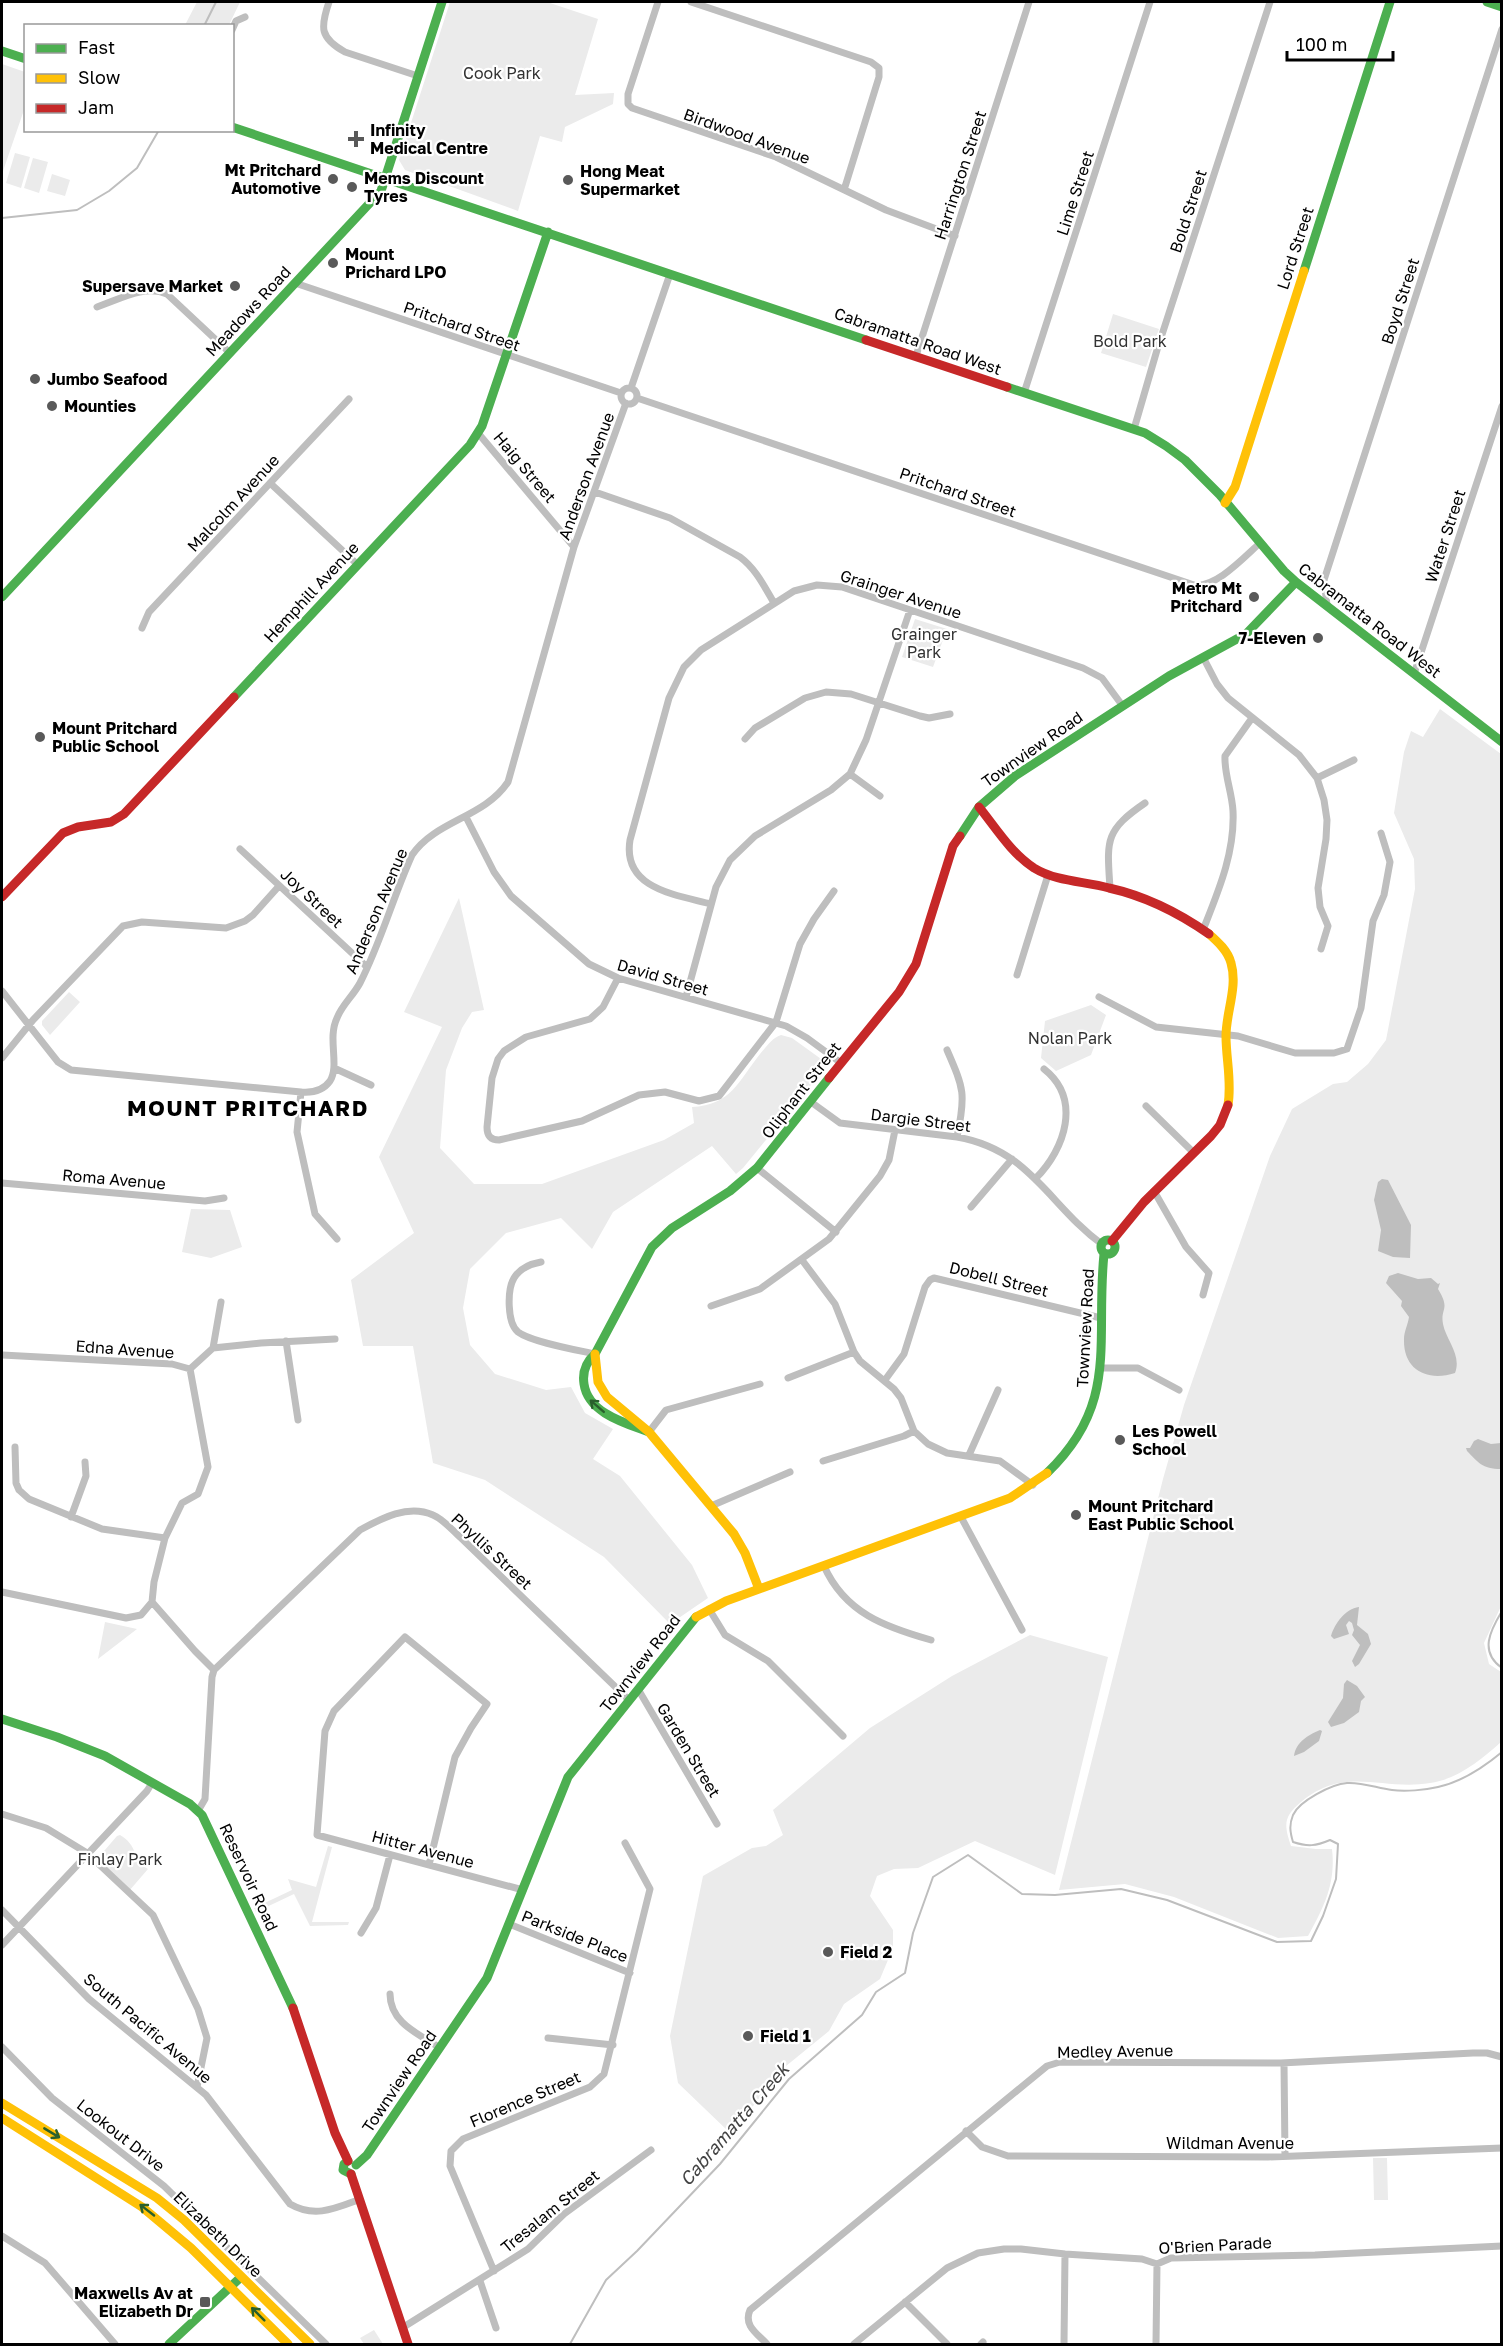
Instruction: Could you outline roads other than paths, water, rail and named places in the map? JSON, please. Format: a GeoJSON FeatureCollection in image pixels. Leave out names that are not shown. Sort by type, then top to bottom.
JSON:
{"type":"FeatureCollection","features":[{"type":"Feature","properties":{"kind":"street"},"geometry":{"type":"LineString","coordinates":[[329,2],[323,26],[325,38],[334,46],[345,52],[418,76]]}},
{"type":"Feature","properties":{"kind":"street","name":"Meadows Road"},"geometry":{"type":"LineString","coordinates":[[2,597],[376,197],[385,178],[442,2]]}},
{"type":"Feature","properties":{"kind":"street","name":"Birdwood Avenue"},"geometry":{"type":"LineString","coordinates":[[658,2],[628,94],[628,104],[632,108],[776,157],[909,220],[955,236]]}},
{"type":"Feature","properties":{"kind":"street"},"geometry":{"type":"LineString","coordinates":[[691,2],[871,62],[879,68],[879,77],[844,190]]}},
{"type":"Feature","properties":{"kind":"street","name":"Harrington Street"},"geometry":{"type":"LineString","coordinates":[[916,356],[1029,2]]}},
{"type":"Feature","properties":{"kind":"street","name":"Lime Street"},"geometry":{"type":"LineString","coordinates":[[1024,393],[1150,2]]}},
{"type":"Feature","properties":{"kind":"street","name":"Bold Street"},"geometry":{"type":"LineString","coordinates":[[1134,429],[1156,350],[1270,2]]}},
{"type":"Feature","properties":{"kind":"street","name":"Lord Street"},"geometry":{"type":"LineString","coordinates":[[1225,503],[1235,487],[1390,2]]}},
{"type":"Feature","properties":{"kind":"street"},"geometry":{"type":"LineString","coordinates":[[1487,2],[1502,7]]}},
{"type":"Feature","properties":{"kind":"street"},"geometry":{"type":"LineString","coordinates":[[234,26],[236,21],[244,17]]}},
{"type":"Feature","properties":{"kind":"street","name":"Boyd Street"},"geometry":{"type":"LineString","coordinates":[[1327,607],[1324,580],[1502,29]]}},
{"type":"Feature","properties":{"kind":"street"},"geometry":{"type":"LineString","coordinates":[[2,51],[24,58]]}},
{"type":"Feature","properties":{"kind":"street","name":"Cabramatta Road West"},"geometry":{"type":"LineString","coordinates":[[234,129],[1134,429],[1157,439],[1183,457],[1296,582],[1502,742]]}},
{"type":"Feature","properties":{"kind":"street","name":"Hemphill Avenue"},"geometry":{"type":"LineString","coordinates":[[2,897],[63,833],[78,827],[111,822],[124,814],[478,433],[548,232]]}},
{"type":"Feature","properties":{"kind":"street"},"geometry":{"type":"LineString","coordinates":[[631,388],[670,274]]}},
{"type":"Feature","properties":{"kind":"street","name":"Pritchard Street"},"geometry":{"type":"LineString","coordinates":[[295,284],[621,393]]}},
{"type":"Feature","properties":{"kind":"street"},"geometry":{"type":"LineString","coordinates":[[97,307],[146,290],[160,291],[167,294],[230,352]]}},
{"type":"Feature","properties":{"kind":"street"},"geometry":{"type":"LineString","coordinates":[[631,388],[636,392],[637,398],[634,402],[626,404],[621,399],[621,393],[624,389],[631,388]]}},
{"type":"Feature","properties":{"kind":"street","name":"Pritchard Street"},"geometry":{"type":"LineString","coordinates":[[637,398],[1194,585],[1206,586],[1215,581],[1260,543]]}},
{"type":"Feature","properties":{"kind":"street","name":"Malcolm Avenue"},"geometry":{"type":"LineString","coordinates":[[142,628],[149,612],[349,399]]}},
{"type":"Feature","properties":{"kind":"street","name":"Anderson Avenue"},"geometry":{"type":"LineString","coordinates":[[334,1068],[331,1047],[337,1018],[367,967],[394,906],[412,855],[418,846],[435,831],[466,817],[494,800],[502,791],[512,771],[574,547],[626,404]]}},
{"type":"Feature","properties":{"kind":"street","name":"Water Street"},"geometry":{"type":"LineString","coordinates":[[1414,674],[1502,406]]}},
{"type":"Feature","properties":{"kind":"street","name":"Haig Street"},"geometry":{"type":"LineString","coordinates":[[478,433],[574,547]]}},
{"type":"Feature","properties":{"kind":"street"},"geometry":{"type":"LineString","coordinates":[[270,483],[357,564]]}},
{"type":"Feature","properties":{"kind":"street"},"geometry":{"type":"LineString","coordinates":[[595,492],[670,518],[740,557],[759,576],[774,603]]}},
{"type":"Feature","properties":{"kind":"street"},"geometry":{"type":"LineString","coordinates":[[1306,590],[1316,588],[1324,580]]}},
{"type":"Feature","properties":{"kind":"street","name":"Townview Road"},"geometry":{"type":"LineString","coordinates":[[352,2163],[367,2155],[488,1978],[563,1786],[574,1768],[682,1632],[698,1616],[709,1609],[1010,1498],[1034,1485],[1064,1456],[1080,1433],[1092,1407],[1101,1368],[1101,1318],[1106,1247],[1131,1215],[1220,1125],[1228,1106],[1231,1083],[1226,1034],[1234,972],[1224,948],[1203,930],[1170,910],[1110,888],[1048,875],[1033,868],[979,807],[1015,776],[1122,705],[1246,634],[1296,582]]}},
{"type":"Feature","properties":{"kind":"street","name":"Grainger Avenue"},"geometry":{"type":"LineString","coordinates":[[711,904],[665,892],[644,881],[630,857],[630,840],[669,698],[679,675],[701,650],[794,591],[806,587],[830,585],[842,587],[1093,672],[1108,684],[1122,705]]}},
{"type":"Feature","properties":{"kind":"street"},"geometry":{"type":"LineString","coordinates":[[686,997],[711,904],[723,873],[737,850],[764,830],[831,790],[850,774],[866,740],[910,610]]}},
{"type":"Feature","properties":{"kind":"street"},"geometry":{"type":"LineString","coordinates":[[1203,657],[1222,692],[1299,755],[1317,778],[1327,820],[1318,878],[1318,898],[1328,926],[1321,949]]}},
{"type":"Feature","properties":{"kind":"street"},"geometry":{"type":"LineString","coordinates":[[745,739],[755,728],[816,694],[832,692],[851,694],[929,718],[950,714]]}},
{"type":"Feature","properties":{"kind":"street"},"geometry":{"type":"LineString","coordinates":[[1203,930],[1222,878],[1233,837],[1233,799],[1225,756],[1252,718]]}},
{"type":"Feature","properties":{"kind":"street"},"geometry":{"type":"LineString","coordinates":[[1317,778],[1354,760]]}},
{"type":"Feature","properties":{"kind":"street"},"geometry":{"type":"LineString","coordinates":[[850,774],[880,796]]}},
{"type":"Feature","properties":{"kind":"street"},"geometry":{"type":"LineString","coordinates":[[1110,888],[1108,855],[1111,837],[1119,823],[1145,803]]}},
{"type":"Feature","properties":{"kind":"street","name":"Oliphant Street"},"geometry":{"type":"LineString","coordinates":[[649,1431],[612,1416],[591,1401],[586,1394],[583,1378],[586,1365],[595,1354],[652,1247],[672,1228],[730,1191],[757,1168],[899,992],[916,964],[930,926],[953,846],[979,807]]}},
{"type":"Feature","properties":{"kind":"street","name":"David Street"},"geometry":{"type":"LineString","coordinates":[[466,817],[494,872],[511,896],[601,972],[776,1022],[801,1033],[841,1063]]}},
{"type":"Feature","properties":{"kind":"street"},"geometry":{"type":"LineString","coordinates":[[1099,997],[1156,1027],[1238,1036],[1295,1053],[1334,1053],[1347,1049],[1361,1008],[1373,921],[1384,895],[1390,862],[1381,833]]}},
{"type":"Feature","properties":{"kind":"street","name":"Joy Street"},"geometry":{"type":"LineString","coordinates":[[240,849],[367,967]]}},
{"type":"Feature","properties":{"kind":"street"},"geometry":{"type":"LineString","coordinates":[[1017,975],[1048,875]]}},
{"type":"Feature","properties":{"kind":"street"},"geometry":{"type":"LineString","coordinates":[[2,1058],[123,926],[142,922],[226,928],[245,921],[253,915],[279,886]]}},
{"type":"Feature","properties":{"kind":"street"},"geometry":{"type":"LineString","coordinates":[[618,978],[603,1006],[591,1019],[526,1037],[504,1051],[495,1066],[492,1078],[487,1127],[491,1139],[499,1140],[582,1121],[639,1095],[665,1092],[699,1101],[719,1096],[776,1022],[800,944],[834,891]]}},
{"type":"Feature","properties":{"kind":"street"},"geometry":{"type":"LineString","coordinates":[[2,991],[58,1062],[71,1070],[301,1092],[317,1091],[324,1087],[334,1068],[371,1085]]}},
{"type":"Feature","properties":{"kind":"street"},"geometry":{"type":"LineString","coordinates":[[946,1050],[963,1092],[963,1106],[957,1137]]}},
{"type":"Feature","properties":{"kind":"street"},"geometry":{"type":"LineString","coordinates":[[1036,1179],[1054,1157],[1064,1132],[1066,1119],[1061,1090],[1056,1078],[1044,1069]]}},
{"type":"Feature","properties":{"kind":"street"},"geometry":{"type":"LineString","coordinates":[[301,1092],[297,1132],[315,1214],[337,1239]]}},
{"type":"Feature","properties":{"kind":"street","name":"Dargie Street"},"geometry":{"type":"LineString","coordinates":[[811,1102],[840,1123],[957,1137],[984,1144],[1012,1159],[1036,1179],[1081,1226],[1106,1247]]}},
{"type":"Feature","properties":{"kind":"street"},"geometry":{"type":"LineString","coordinates":[[1146,1106],[1194,1153]]}},
{"type":"Feature","properties":{"kind":"street"},"geometry":{"type":"LineString","coordinates":[[711,1306],[760,1289],[821,1246],[836,1232],[885,1168],[892,1151],[895,1130]]}},
{"type":"Feature","properties":{"kind":"street"},"geometry":{"type":"LineString","coordinates":[[971,1207],[1012,1159]]}},
{"type":"Feature","properties":{"kind":"street"},"geometry":{"type":"LineString","coordinates":[[757,1168],[836,1232]]}},
{"type":"Feature","properties":{"kind":"street","name":"Roma Avenue"},"geometry":{"type":"LineString","coordinates":[[2,1183],[205,1201],[224,1198]]}},
{"type":"Feature","properties":{"kind":"street"},"geometry":{"type":"LineString","coordinates":[[1154,1191],[1192,1255],[1209,1273],[1203,1295]]}},
{"type":"Feature","properties":{"kind":"street"},"geometry":{"type":"LineString","coordinates":[[802,1260],[835,1304],[854,1352],[860,1361],[885,1380],[901,1398],[914,1431],[928,1444],[940,1450],[956,1455],[1000,1461],[1034,1485]]}},
{"type":"Feature","properties":{"kind":"street"},"geometry":{"type":"LineString","coordinates":[[541,1262],[529,1265],[517,1274],[512,1282],[510,1309],[515,1328],[525,1336],[595,1354]]}},
{"type":"Feature","properties":{"kind":"street","name":"Dobell Street"},"geometry":{"type":"LineString","coordinates":[[885,1380],[904,1354],[925,1287],[934,1278],[1101,1318]]}},
{"type":"Feature","properties":{"kind":"street"},"geometry":{"type":"LineString","coordinates":[[213,1348],[220,1302]]}},
{"type":"Feature","properties":{"kind":"street"},"geometry":{"type":"LineString","coordinates":[[190,1369],[213,1348],[335,1339]]}},
{"type":"Feature","properties":{"kind":"street"},"geometry":{"type":"LineString","coordinates":[[286,1341],[298,1419]]}},
{"type":"Feature","properties":{"kind":"street"},"geometry":{"type":"LineString","coordinates":[[788,1378],[854,1352]]}},
{"type":"Feature","properties":{"kind":"street","name":"Oliphant Street"},"geometry":{"type":"LineString","coordinates":[[595,1354],[597,1378],[603,1391],[615,1405],[649,1431],[711,1506],[740,1544],[759,1589]]}},
{"type":"Feature","properties":{"kind":"street","name":"Edna Avenue"},"geometry":{"type":"LineString","coordinates":[[2,1355],[172,1364],[190,1369],[208,1467],[198,1494],[182,1503],[165,1538],[154,1582],[152,1602]]}},
{"type":"Feature","properties":{"kind":"street"},"geometry":{"type":"LineString","coordinates":[[1101,1368],[1138,1368],[1179,1390]]}},
{"type":"Feature","properties":{"kind":"street"},"geometry":{"type":"LineString","coordinates":[[649,1431],[666,1410],[760,1384]]}},
{"type":"Feature","properties":{"kind":"street"},"geometry":{"type":"LineString","coordinates":[[969,1455],[998,1390]]}},
{"type":"Feature","properties":{"kind":"street"},"geometry":{"type":"LineString","coordinates":[[823,1461],[914,1431]]}},
{"type":"Feature","properties":{"kind":"street"},"geometry":{"type":"LineString","coordinates":[[15,1447],[16,1483],[19,1490],[30,1499],[111,1532],[165,1538]]}},
{"type":"Feature","properties":{"kind":"street"},"geometry":{"type":"LineString","coordinates":[[71,1517],[86,1476],[85,1462]]}},
{"type":"Feature","properties":{"kind":"street"},"geometry":{"type":"LineString","coordinates":[[711,1506],[789,1472]]}},
{"type":"Feature","properties":{"kind":"street","name":"Phyllis Street"},"geometry":{"type":"LineString","coordinates":[[214,1670],[360,1530],[384,1516],[408,1511],[434,1515],[460,1537],[629,1700]]}},
{"type":"Feature","properties":{"kind":"street"},"geometry":{"type":"LineString","coordinates":[[961,1517],[1022,1630]]}},
{"type":"Feature","properties":{"kind":"street"},"geometry":{"type":"LineString","coordinates":[[824,1566],[836,1588],[849,1603],[867,1617],[905,1633],[931,1640]]}},
{"type":"Feature","properties":{"kind":"street"},"geometry":{"type":"LineString","coordinates":[[2,1592],[126,1618],[138,1617],[152,1602],[214,1670],[205,1799],[198,1811]]}},
{"type":"Feature","properties":{"kind":"street"},"geometry":{"type":"LineString","coordinates":[[709,1609],[725,1635],[768,1661],[843,1736]]}},
{"type":"Feature","properties":{"kind":"street","name":"Hitter Avenue"},"geometry":{"type":"LineString","coordinates":[[429,1865],[455,1757],[488,1704],[405,1637],[334,1711],[325,1731],[317,1835],[390,1855],[523,1890]]}},
{"type":"Feature","properties":{"kind":"street","name":"Garden Street"},"geometry":{"type":"LineString","coordinates":[[638,1689],[717,1824]]}},
{"type":"Feature","properties":{"kind":"street","name":"Reservoir Road"},"geometry":{"type":"LineString","coordinates":[[2,1719],[96,1753],[198,1811],[207,1822],[290,1999],[335,2133],[352,2163],[344,2164],[343,2170],[351,2174],[358,2200]]}},
{"type":"Feature","properties":{"kind":"street"},"geometry":{"type":"LineString","coordinates":[[2,1945],[152,1783]]}},
{"type":"Feature","properties":{"kind":"street"},"geometry":{"type":"LineString","coordinates":[[2,1814],[46,1828],[87,1853],[153,1915],[198,2009],[207,2038],[197,2087]]}},
{"type":"Feature","properties":{"kind":"street","name":"Florence Street"},"geometry":{"type":"LineString","coordinates":[[494,2271],[450,2166],[451,2151],[463,2139],[590,2086],[604,2074],[650,1889],[625,1843]]}},
{"type":"Feature","properties":{"kind":"street"},"geometry":{"type":"LineString","coordinates":[[361,1933],[376,1908],[390,1855]]}},
{"type":"Feature","properties":{"kind":"street","name":"South Pacific Avenue"},"geometry":{"type":"LineString","coordinates":[[2,1910],[89,1999],[207,2095],[290,2204],[307,2212],[316,2213],[333,2210],[358,2200]]}},
{"type":"Feature","properties":{"kind":"street","name":"Parkside Place"},"geometry":{"type":"LineString","coordinates":[[509,1924],[630,1973]]}},
{"type":"Feature","properties":{"kind":"street"},"geometry":{"type":"LineString","coordinates":[[390,1994],[392,2011],[398,2020],[440,2048]]}},
{"type":"Feature","properties":{"kind":"street"},"geometry":{"type":"LineString","coordinates":[[548,2038],[613,2045]]}},
{"type":"Feature","properties":{"kind":"street","name":"Lookout Drive"},"geometry":{"type":"LineString","coordinates":[[2,2047],[52,2098],[164,2186],[326,2344]]}},
{"type":"Feature","properties":{"kind":"street","name":"Medley Avenue"},"geometry":{"type":"LineString","coordinates":[[768,2344],[749,2326],[747,2317],[750,2310],[1047,2066],[1060,2062],[1284,2063],[1473,2053],[1487,2053],[1502,2057]]}},
{"type":"Feature","properties":{"kind":"street"},"geometry":{"type":"LineString","coordinates":[[1284,2063],[1285,2156]]}},
{"type":"Feature","properties":{"kind":"street","name":"Elizabeth Drive"},"geometry":{"type":"LineString","coordinates":[[2,2103],[157,2198],[184,2220],[310,2344]]}},
{"type":"Feature","properties":{"kind":"street","name":"Elizabeth Drive"},"geometry":{"type":"LineString","coordinates":[[2,2118],[142,2207],[175,2233],[288,2344]]}},
{"type":"Feature","properties":{"kind":"street","name":"Wildman Avenue"},"geometry":{"type":"LineString","coordinates":[[966,2131],[982,2147],[1008,2156],[1285,2156],[1502,2148]]}},
{"type":"Feature","properties":{"kind":"street","name":"Tresalam Street"},"geometry":{"type":"LineString","coordinates":[[402,2328],[528,2249],[564,2214],[651,2150]]}},
{"type":"Feature","properties":{"kind":"street"},"geometry":{"type":"LineString","coordinates":[[358,2200],[408,2344]]}},
{"type":"Feature","properties":{"kind":"street"},"geometry":{"type":"LineString","coordinates":[[2,2236],[45,2263],[115,2344]]}},
{"type":"Feature","properties":{"kind":"street","name":"O'Brien Parade"},"geometry":{"type":"LineString","coordinates":[[854,2344],[946,2268],[978,2253],[1004,2249],[1143,2259],[1157,2264],[1171,2259],[1502,2246]]}},
{"type":"Feature","properties":{"kind":"street"},"geometry":{"type":"LineString","coordinates":[[1064,2344],[1065,2254]]}},
{"type":"Feature","properties":{"kind":"street"},"geometry":{"type":"LineString","coordinates":[[1156,2344],[1157,2264]]}},
{"type":"Feature","properties":{"kind":"street"},"geometry":{"type":"LineString","coordinates":[[169,2344],[241,2277]]}},
{"type":"Feature","properties":{"kind":"street"},"geometry":{"type":"LineString","coordinates":[[480,2281],[496,2328]]}},
{"type":"Feature","properties":{"kind":"street"},"geometry":{"type":"LineString","coordinates":[[905,2302],[946,2344]]}},
{"type":"Feature","properties":{"kind":"waterway"},"geometry":{"type":"LineString","coordinates":[[205,24],[216,2]]}},
{"type":"Feature","properties":{"kind":"waterway"},"geometry":{"type":"LineString","coordinates":[[2,218],[77,210],[109,191],[137,168],[158,132]]}},
{"type":"Feature","properties":{"kind":"waterway","name":"Cabramatta Creek"},"geometry":{"type":"LineString","coordinates":[[1502,1611],[1489,1641],[1491,1655],[1502,1668]]}},
{"type":"Feature","properties":{"kind":"waterway","name":"Cabramatta Creek"},"geometry":{"type":"LineString","coordinates":[[570,2344],[606,2280],[720,2164],[789,2079],[862,2015],[876,1992],[905,1973],[913,1933],[933,1877],[968,1855],[1022,1894],[1055,1895],[1121,1889],[1167,1900],[1277,1942],[1311,1941],[1336,1879],[1338,1844],[1330,1840],[1312,1845],[1293,1842],[1291,1822],[1296,1810],[1302,1804],[1325,1790],[1347,1783],[1397,1791],[1438,1787],[1455,1782],[1472,1773],[1502,1752]]}},
{"type":"Feature","properties":{"kind":"place","name":"Infinity Medical Centre"},"geometry":{"type":"Point","coordinates":[356,139]}},
{"type":"Feature","properties":{"kind":"place","name":"Mt Pritchard Automotive"},"geometry":{"type":"Point","coordinates":[333,179]}},
{"type":"Feature","properties":{"kind":"place","name":"Hong Meat Supermarket"},"geometry":{"type":"Point","coordinates":[568,180]}},
{"type":"Feature","properties":{"kind":"place","name":"Mems Discount Tyres"},"geometry":{"type":"Point","coordinates":[352,187]}},
{"type":"Feature","properties":{"kind":"place","name":"Mount Prichard LPO"},"geometry":{"type":"Point","coordinates":[333,263]}},
{"type":"Feature","properties":{"kind":"place","name":"Supersave Market"},"geometry":{"type":"Point","coordinates":[235,286]}},
{"type":"Feature","properties":{"kind":"place","name":"Jumbo Seafood"},"geometry":{"type":"Point","coordinates":[35,379]}},
{"type":"Feature","properties":{"kind":"place","name":"Mounties"},"geometry":{"type":"Point","coordinates":[52,406]}},
{"type":"Feature","properties":{"kind":"place","name":"Metro Mt Pritchard"},"geometry":{"type":"Point","coordinates":[1254,597]}},
{"type":"Feature","properties":{"kind":"place","name":"7-Eleven"},"geometry":{"type":"Point","coordinates":[1318,638]}},
{"type":"Feature","properties":{"kind":"place","name":"Mount Pritchard Public School"},"geometry":{"type":"Point","coordinates":[40,737]}},
{"type":"Feature","properties":{"kind":"place","name":"Les Powell School"},"geometry":{"type":"Point","coordinates":[1120,1440]}},
{"type":"Feature","properties":{"kind":"place","name":"Mount Pritchard East Public School"},"geometry":{"type":"Point","coordinates":[1076,1515]}},
{"type":"Feature","properties":{"kind":"place","name":"Field 2"},"geometry":{"type":"Point","coordinates":[828,1952]}},
{"type":"Feature","properties":{"kind":"place","name":"Field 1"},"geometry":{"type":"Point","coordinates":[748,2036]}},
{"type":"Feature","properties":{"kind":"place","name":"Maxwells Av at Elizabeth Dr"},"geometry":{"type":"Point","coordinates":[205,2302]}},
{"type":"Feature","properties":{"kind":"district","name":"MOUNT PRITCHARD"},"geometry":{"type":"Point","coordinates":[248,1107]}},
{"type":"Feature","properties":{"kind":"park label","name":"Cook Park"},"geometry":{"type":"Point","coordinates":[502,73]}},
{"type":"Feature","properties":{"kind":"park label","name":"Bold Park"},"geometry":{"type":"Point","coordinates":[1130,341]}},
{"type":"Feature","properties":{"kind":"park label","name":"Grainger Park"},"geometry":{"type":"Point","coordinates":[924,643]}},
{"type":"Feature","properties":{"kind":"park label","name":"Nolan Park"},"geometry":{"type":"Point","coordinates":[1070,1038]}},
{"type":"Feature","properties":{"kind":"park label","name":"Finlay Park"},"geometry":{"type":"Point","coordinates":[120,1859]}}]}
